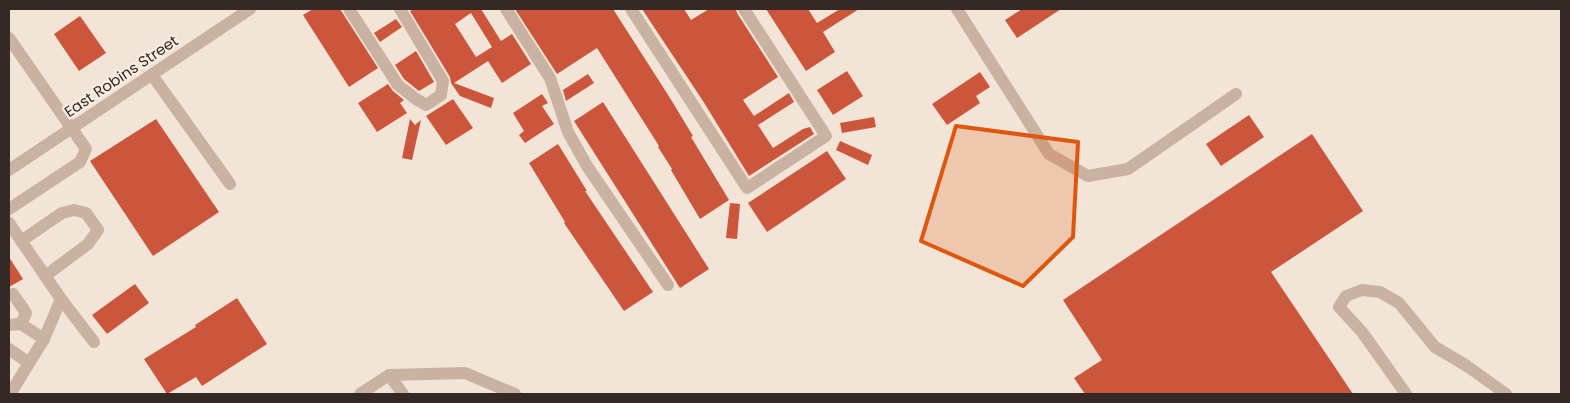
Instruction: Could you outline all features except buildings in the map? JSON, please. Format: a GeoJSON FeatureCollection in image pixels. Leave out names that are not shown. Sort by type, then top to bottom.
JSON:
{"type":"FeatureCollection","features":[{"type":"Feature","properties":{"kind":"street"},"geometry":{"type":"LineString","coordinates":[[349,9],[398,85],[426,104],[440,95],[443,81],[400,9]]}},
{"type":"Feature","properties":{"kind":"street"},"geometry":{"type":"LineString","coordinates":[[506,9],[550,78],[568,132],[587,166],[668,285]]}},
{"type":"Feature","properties":{"kind":"street"},"geometry":{"type":"LineString","coordinates":[[632,9],[747,188],[826,136],[744,9]]}},
{"type":"Feature","properties":{"kind":"street"},"geometry":{"type":"LineString","coordinates":[[957,9],[1049,154],[1088,176],[1128,168],[1236,94]]}},
{"type":"Feature","properties":{"kind":"street","name":"East Robins Street"},"geometry":{"type":"LineString","coordinates":[[9,170],[246,10]]}},
{"type":"Feature","properties":{"kind":"street"},"geometry":{"type":"LineString","coordinates":[[9,38],[86,149],[80,162],[9,209]]}},
{"type":"Feature","properties":{"kind":"street"},"geometry":{"type":"LineString","coordinates":[[152,75],[230,184]]}},
{"type":"Feature","properties":{"kind":"street"},"geometry":{"type":"LineString","coordinates":[[21,240],[62,213],[74,210],[86,213],[98,230],[88,244],[45,276]]}},
{"type":"Feature","properties":{"kind":"street"},"geometry":{"type":"LineString","coordinates":[[9,223],[61,299],[94,342]]}},
{"type":"Feature","properties":{"kind":"street"},"geometry":{"type":"LineString","coordinates":[[1406,394],[1362,332],[1339,307],[1346,296],[1362,290],[1380,292],[1399,303],[1435,347],[1467,366],[1506,394]]}},
{"type":"Feature","properties":{"kind":"street"},"geometry":{"type":"LineString","coordinates":[[13,294],[26,313],[15,324],[44,339]]}},
{"type":"Feature","properties":{"kind":"street"},"geometry":{"type":"LineString","coordinates":[[10,394],[13,378],[29,363],[44,339],[61,299]]}},
{"type":"Feature","properties":{"kind":"street"},"geometry":{"type":"LineString","coordinates":[[9,349],[29,363]]}},
{"type":"Feature","properties":{"kind":"street"},"geometry":{"type":"LineString","coordinates":[[360,394],[389,375],[465,373],[515,394]]}},
{"type":"Feature","properties":{"kind":"street"},"geometry":{"type":"LineString","coordinates":[[389,375],[403,394]]}},
{"type":"Feature","properties":{"kind":"highlighted area"},"geometry":{"type":"Polygon","coordinates":[[[956,126],[1078,142],[1073,237],[1023,286],[921,241],[956,126]]]}}]}
